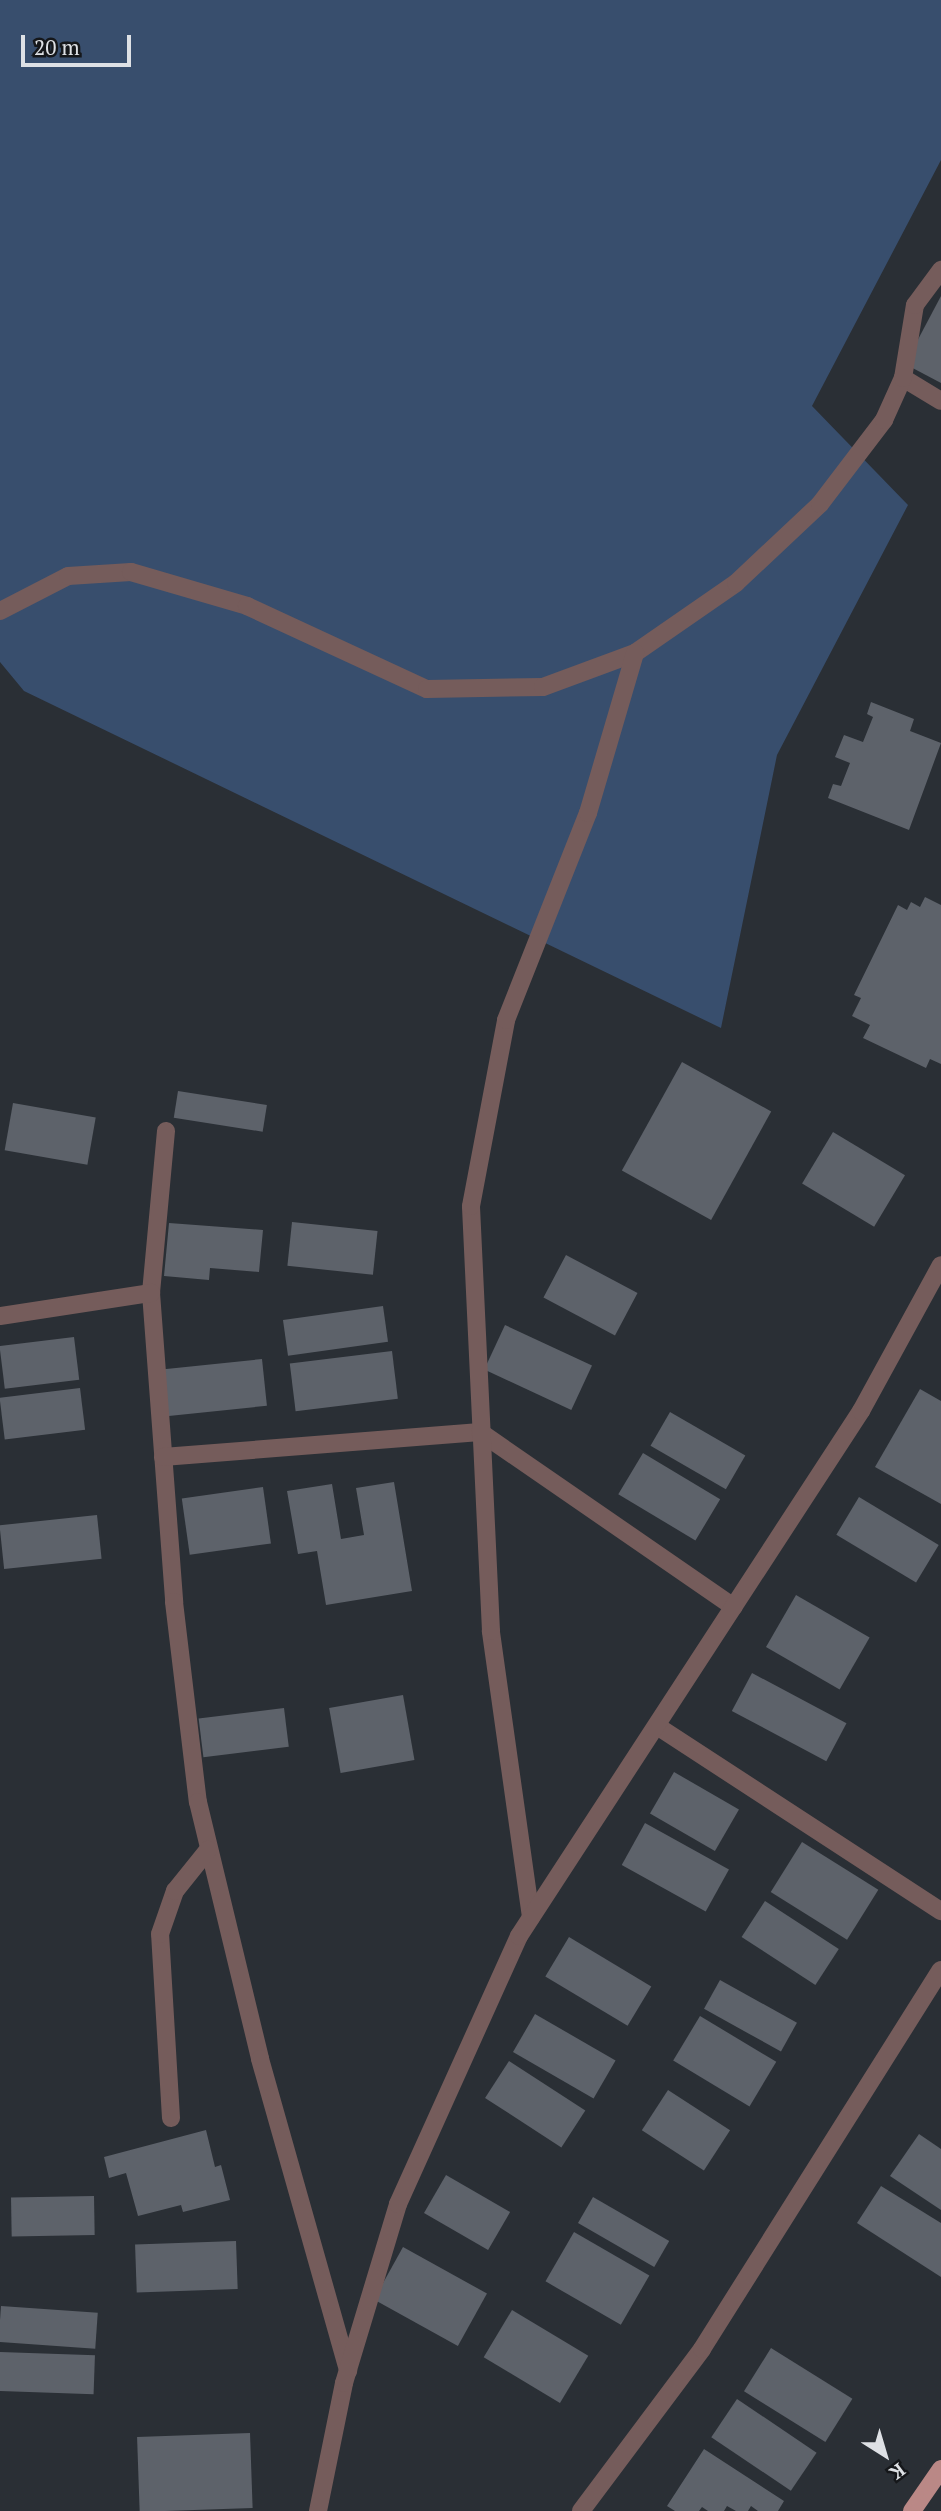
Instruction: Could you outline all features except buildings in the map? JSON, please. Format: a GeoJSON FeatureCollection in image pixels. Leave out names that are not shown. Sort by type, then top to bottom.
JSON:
{"type":"FeatureCollection","features":[{"type":"Feature","properties":{"kind":"main road"},"geometry":{"type":"LineString","coordinates":[[912,2511],[941,2469]]}},
{"type":"Feature","properties":{"kind":"street"},"geometry":{"type":"LineString","coordinates":[[0,611],[68,576],[131,572],[247,606],[427,689],[543,687],[635,653],[736,583],[820,504],[884,420],[903,378],[915,305],[941,270]]}},
{"type":"Feature","properties":{"kind":"street"},"geometry":{"type":"LineString","coordinates":[[903,378],[941,401]]}},
{"type":"Feature","properties":{"kind":"street"},"geometry":{"type":"LineString","coordinates":[[531,1917],[491,1631],[471,1206],[506,1020],[588,813],[635,653]]}},
{"type":"Feature","properties":{"kind":"street"},"geometry":{"type":"LineString","coordinates":[[166,1131],[151,1293],[174,1602],[198,1802],[260,2059],[348,2371]]}},
{"type":"Feature","properties":{"kind":"street"},"geometry":{"type":"LineString","coordinates":[[318,2511],[348,2371],[398,2204],[519,1936],[861,1411],[941,1265]]}},
{"type":"Feature","properties":{"kind":"street"},"geometry":{"type":"LineString","coordinates":[[0,1316],[151,1293]]}},
{"type":"Feature","properties":{"kind":"street"},"geometry":{"type":"LineString","coordinates":[[163,1457],[480,1432],[734,1607]]}},
{"type":"Feature","properties":{"kind":"street"},"geometry":{"type":"LineString","coordinates":[[657,1726],[941,1911]]}},
{"type":"Feature","properties":{"kind":"street"},"geometry":{"type":"LineString","coordinates":[[171,2118],[160,1934],[174,1891],[208,1850]]}},
{"type":"Feature","properties":{"kind":"street"},"geometry":{"type":"LineString","coordinates":[[581,2511],[702,2349],[941,1970]]}},
{"type":"Feature","properties":{"kind":"shaded area"},"geometry":{"type":"Polygon","coordinates":[[[0,0],[941,0],[941,160],[812,406],[908,505],[777,755],[721,1028],[24,691],[0,662],[0,0]]]}}]}
